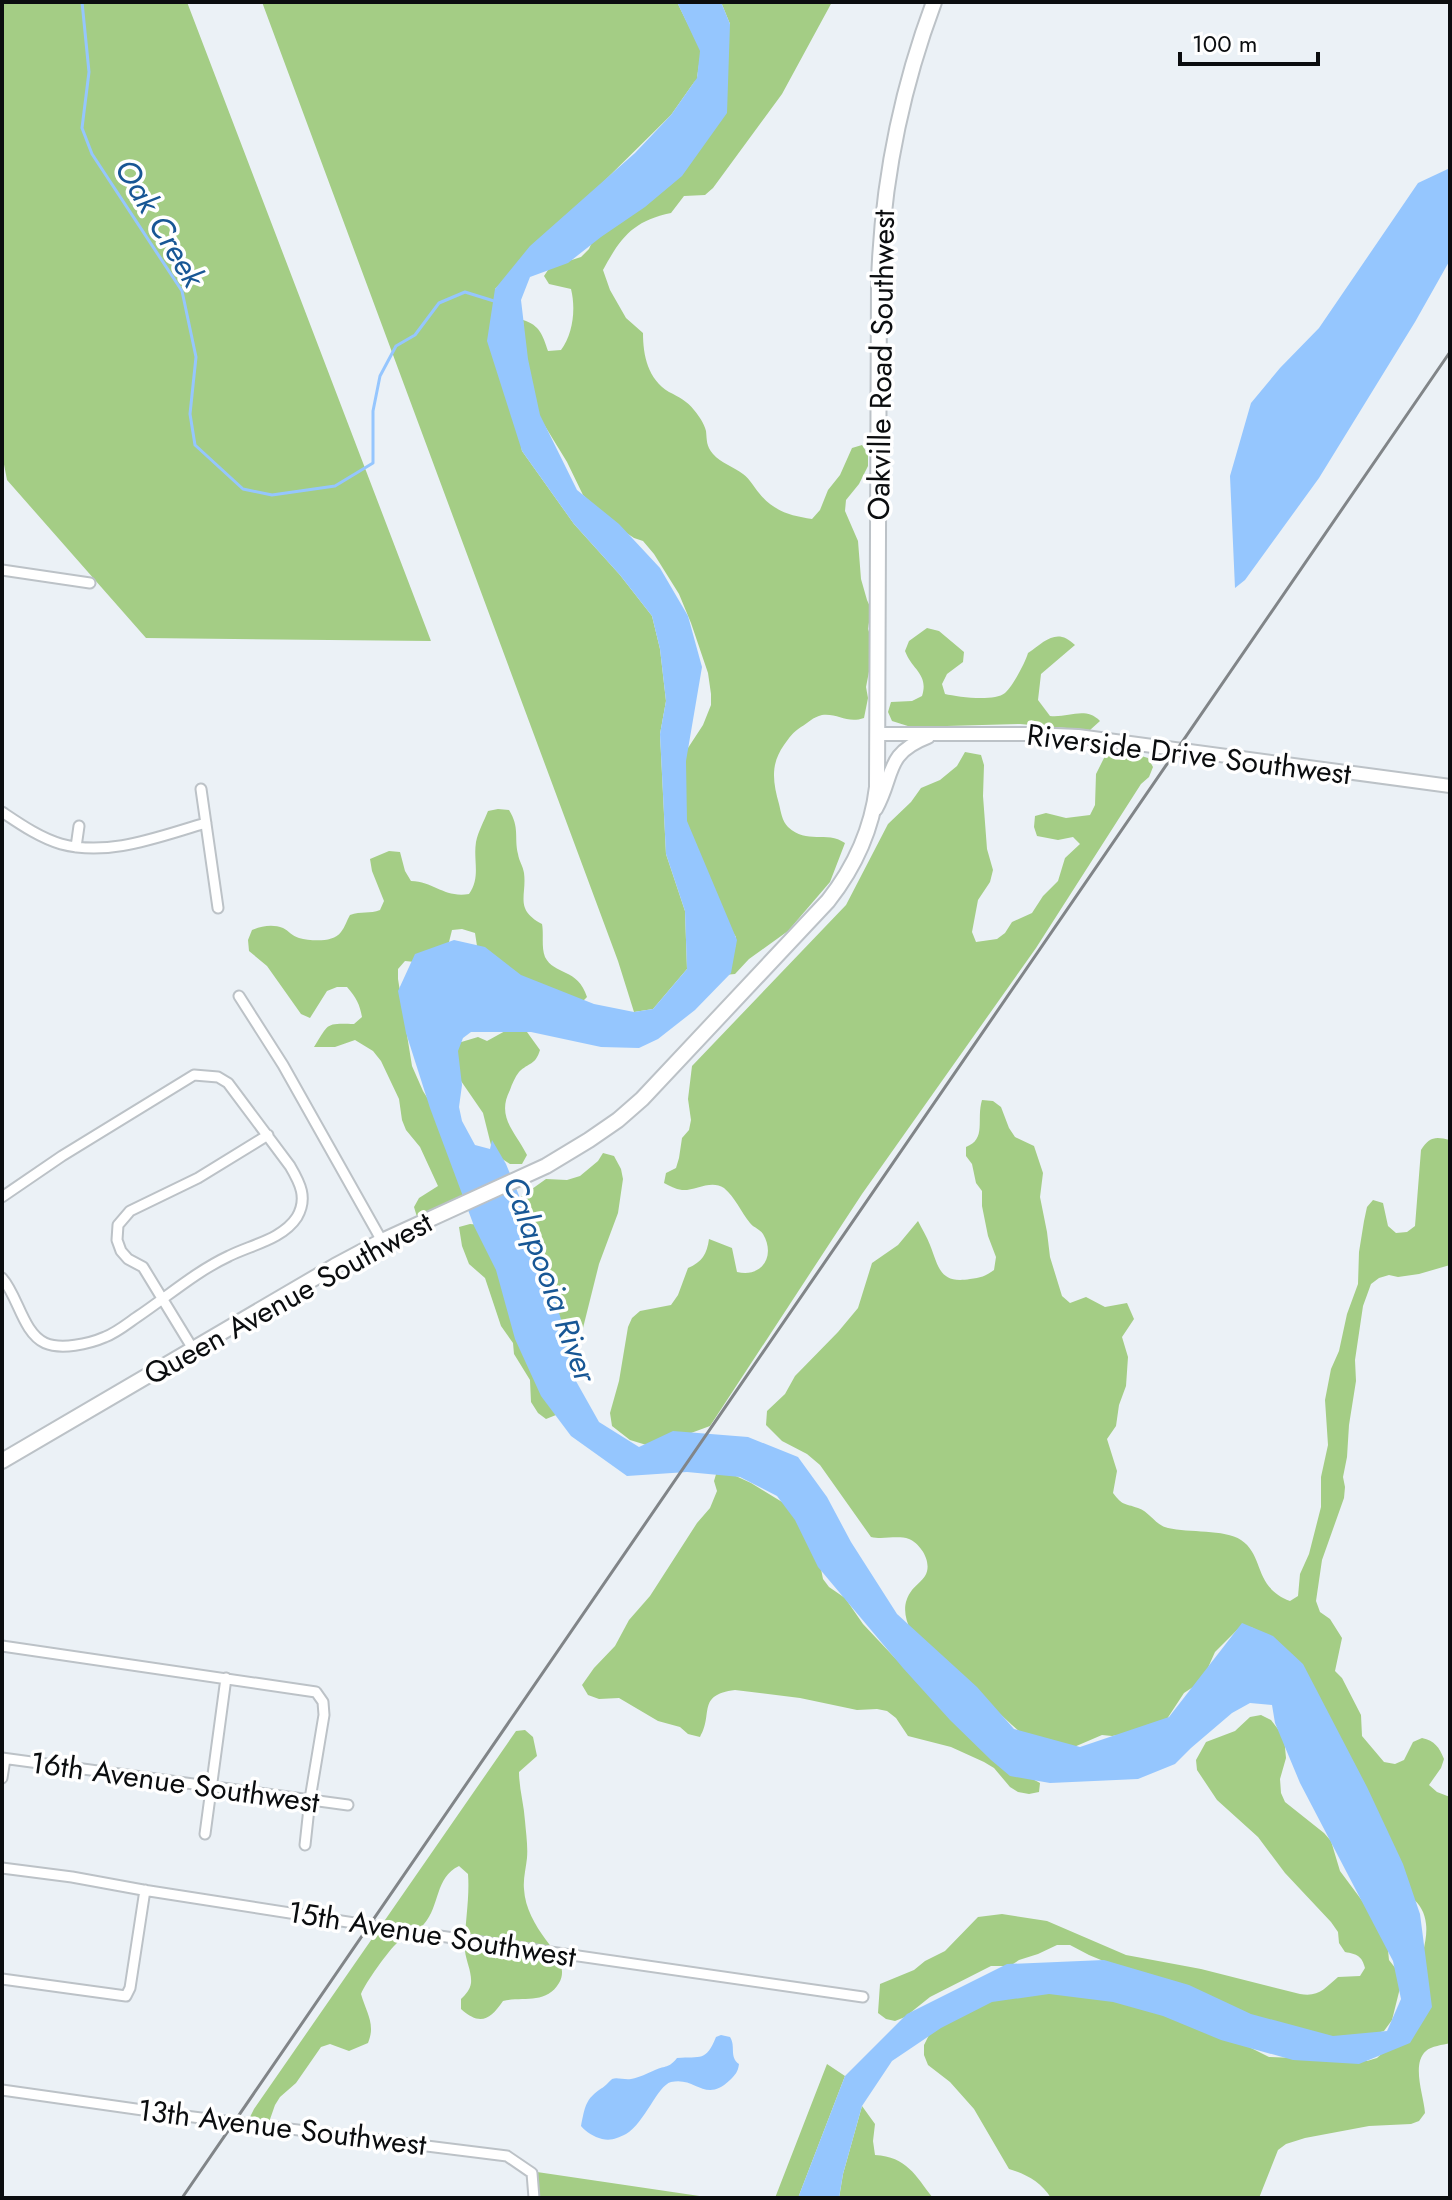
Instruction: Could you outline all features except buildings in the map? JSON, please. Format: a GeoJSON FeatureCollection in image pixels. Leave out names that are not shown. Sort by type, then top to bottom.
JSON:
{"type":"FeatureCollection","features":[{"type":"Feature","properties":{"kind":"main road","name":"Oakville Road Southwest"},"geometry":{"type":"LineString","coordinates":[[879,734],[877,572],[881,227],[887,173],[901,106],[934,2]]}},
{"type":"Feature","properties":{"kind":"main road","name":"Queen Avenue Southwest"},"geometry":{"type":"LineString","coordinates":[[2,1460],[313,1278],[382,1241],[571,1152],[630,1109],[828,901],[850,870],[872,815],[877,787],[879,734]]}},
{"type":"Feature","properties":{"kind":"street"},"geometry":{"type":"LineString","coordinates":[[2,570],[90,583]]}},
{"type":"Feature","properties":{"kind":"street","name":"Riverside Drive Southwest"},"geometry":{"type":"LineString","coordinates":[[879,734],[1078,736],[1450,786]]}},
{"type":"Feature","properties":{"kind":"street"},"geometry":{"type":"LineString","coordinates":[[872,815],[885,794],[889,771],[899,754],[935,734]]}},
{"type":"Feature","properties":{"kind":"street"},"geometry":{"type":"LineString","coordinates":[[201,789],[218,908]]}},
{"type":"Feature","properties":{"kind":"street"},"geometry":{"type":"LineString","coordinates":[[2,812],[42,837],[89,849],[121,847],[206,823]]}},
{"type":"Feature","properties":{"kind":"street"},"geometry":{"type":"LineString","coordinates":[[76,847],[79,826]]}},
{"type":"Feature","properties":{"kind":"street"},"geometry":{"type":"LineString","coordinates":[[239,996],[283,1065],[382,1241]]}},
{"type":"Feature","properties":{"kind":"street"},"geometry":{"type":"LineString","coordinates":[[2,1197],[62,1156],[194,1075],[218,1077],[228,1083],[298,1179],[303,1194],[296,1219],[279,1234],[225,1258],[105,1337],[58,1347],[45,1343],[35,1337],[2,1278]]}},
{"type":"Feature","properties":{"kind":"street"},"geometry":{"type":"LineString","coordinates":[[193,1349],[143,1267],[121,1251],[117,1240],[118,1225],[130,1211],[198,1178],[268,1135]]}},
{"type":"Feature","properties":{"kind":"street"},"geometry":{"type":"LineString","coordinates":[[2,1646],[316,1692],[323,1702],[321,1738],[305,1845]]}},
{"type":"Feature","properties":{"kind":"street"},"geometry":{"type":"LineString","coordinates":[[205,1834],[226,1678]]}},
{"type":"Feature","properties":{"kind":"street"},"geometry":{"type":"LineString","coordinates":[[2,1778],[3,1759]]}},
{"type":"Feature","properties":{"kind":"street","name":"16th Avenue Southwest"},"geometry":{"type":"LineString","coordinates":[[3,1759],[348,1805]]}},
{"type":"Feature","properties":{"kind":"street","name":"15th Avenue Southwest"},"geometry":{"type":"LineString","coordinates":[[2,1868],[412,1932],[863,1997]]}},
{"type":"Feature","properties":{"kind":"street"},"geometry":{"type":"LineString","coordinates":[[2,1979],[126,1996],[130,1988],[145,1890]]}},
{"type":"Feature","properties":{"kind":"street","name":"13th Avenue Southwest"},"geometry":{"type":"LineString","coordinates":[[2,2090],[507,2156],[532,2173],[534,2198]]}},
{"type":"Feature","properties":{"kind":"green space"},"geometry":{"type":"Polygon","coordinates":[[[2,2],[187,2],[431,641],[146,638],[7,480],[2,454],[2,2]]]}},
{"type":"Feature","properties":{"kind":"green space"},"geometry":{"type":"Polygon","coordinates":[[[262,2],[677,2],[701,51],[697,78],[671,115],[495,289],[522,451],[574,524],[652,616],[660,649],[666,701],[660,734],[666,854],[685,911],[687,969],[653,1009],[634,1012],[618,961],[262,2]]]}},
{"type":"Feature","properties":{"kind":"green space"},"geometry":{"type":"Polygon","coordinates":[[[721,2],[832,2],[782,94],[713,188],[705,195],[684,196],[671,213],[638,226],[622,240],[603,270],[626,318],[643,333],[646,358],[656,381],[691,407],[704,425],[708,446],[713,454],[745,476],[770,504],[790,514],[812,519],[840,475],[852,448],[862,445],[868,454],[868,466],[846,500],[845,511],[858,541],[861,579],[871,609],[868,629],[874,646],[864,718],[816,717],[791,735],[775,767],[777,796],[788,827],[809,837],[838,839],[845,843],[830,882],[788,931],[749,959],[735,974],[724,975],[734,953],[736,937],[719,912],[685,817],[686,751],[703,725],[711,705],[708,673],[679,594],[654,554],[643,541],[616,526],[583,495],[537,413],[528,394],[523,320],[537,328],[548,351],[561,350],[572,321],[571,289],[549,284],[544,276],[550,267],[581,257],[608,223],[730,24],[721,2]]]}},
{"type":"Feature","properties":{"kind":"green space"},"geometry":{"type":"Polygon","coordinates":[[[927,628],[939,631],[964,652],[963,662],[947,674],[942,684],[945,694],[967,697],[1000,696],[1012,685],[1028,653],[1057,636],[1069,640],[1075,645],[1041,674],[1038,700],[1050,716],[1083,713],[1100,721],[1090,730],[1020,724],[911,727],[892,721],[888,712],[891,702],[912,701],[922,696],[922,677],[905,651],[909,641],[927,628]]]}},
{"type":"Feature","properties":{"kind":"green space"},"geometry":{"type":"Polygon","coordinates":[[[965,752],[981,755],[984,765],[987,849],[993,870],[990,882],[978,900],[972,932],[976,942],[997,939],[1012,922],[1032,913],[1058,881],[1065,858],[1080,844],[1073,837],[1058,840],[1037,836],[1035,816],[1046,813],[1066,818],[1090,815],[1095,805],[1096,774],[1105,756],[1138,755],[1148,758],[1153,767],[1036,948],[862,1194],[710,1426],[653,1447],[630,1440],[612,1426],[610,1413],[632,1318],[640,1311],[671,1305],[688,1268],[700,1260],[709,1239],[732,1248],[737,1272],[753,1272],[764,1264],[767,1257],[767,1242],[763,1234],[750,1223],[724,1188],[708,1185],[682,1190],[664,1183],[666,1173],[676,1168],[682,1138],[689,1130],[688,1099],[692,1066],[846,905],[888,824],[921,788],[940,780],[957,766],[965,752]]]}},
{"type":"Feature","properties":{"kind":"green space"},"geometry":{"type":"Polygon","coordinates":[[[509,810],[514,822],[524,873],[525,907],[542,924],[545,957],[554,967],[578,981],[587,997],[580,1004],[476,957],[475,933],[462,929],[452,930],[448,946],[425,963],[405,961],[398,969],[412,1066],[434,1109],[465,1198],[417,1217],[414,1207],[419,1198],[438,1186],[420,1147],[406,1130],[399,1099],[381,1061],[373,1051],[355,1040],[335,1047],[314,1047],[328,1026],[354,1024],[362,1017],[355,998],[347,987],[337,987],[327,991],[310,1018],[301,1014],[267,966],[249,951],[248,940],[252,930],[271,926],[283,928],[299,938],[327,940],[341,932],[350,915],[380,910],[384,901],[370,859],[389,851],[400,852],[411,881],[453,894],[469,894],[475,881],[478,834],[488,811],[509,810]]]}},
{"type":"Feature","properties":{"kind":"green space"},"geometry":{"type":"Polygon","coordinates":[[[507,1030],[527,1032],[540,1050],[534,1061],[518,1074],[506,1100],[509,1124],[527,1155],[522,1164],[510,1164],[493,1153],[483,1113],[461,1081],[454,1062],[458,1043],[478,1037],[487,1041],[507,1030]]]}},
{"type":"Feature","properties":{"kind":"green space"},"geometry":{"type":"Polygon","coordinates":[[[982,1100],[993,1101],[1001,1107],[1015,1137],[1034,1146],[1043,1173],[1040,1197],[1050,1257],[1062,1296],[1070,1303],[1086,1297],[1105,1307],[1127,1303],[1134,1319],[1122,1337],[1128,1357],[1126,1386],[1116,1426],[1107,1439],[1117,1471],[1113,1493],[1122,1502],[1142,1510],[1163,1526],[1225,1534],[1241,1540],[1254,1554],[1270,1588],[1290,1601],[1298,1596],[1300,1574],[1309,1554],[1321,1507],[1321,1477],[1328,1445],[1325,1400],[1331,1369],[1358,1284],[1359,1252],[1367,1207],[1373,1200],[1383,1203],[1388,1226],[1396,1233],[1407,1232],[1415,1226],[1421,1150],[1433,1139],[1450,1140],[1450,1265],[1419,1274],[1379,1278],[1371,1284],[1363,1306],[1343,1477],[1344,1498],[1322,1560],[1316,1601],[1320,1612],[1330,1619],[1342,1638],[1335,1671],[1342,1678],[1361,1715],[1362,1736],[1384,1762],[1395,1764],[1404,1760],[1413,1742],[1422,1738],[1436,1745],[1444,1759],[1429,1785],[1450,1797],[1450,2043],[1426,2051],[1419,2064],[1425,2113],[1419,2121],[1369,2126],[1286,2144],[1278,2150],[1259,2198],[1051,2198],[1033,2179],[1009,2169],[974,2109],[950,2082],[928,2065],[924,2055],[924,2045],[929,2035],[969,2004],[1085,1983],[1231,2038],[1269,2057],[1367,2061],[1377,2058],[1387,2049],[1418,1969],[1426,1937],[1422,1909],[1412,1898],[1269,1637],[1251,1627],[1240,1627],[1215,1652],[1202,1681],[1184,1693],[1161,1728],[1102,1735],[1074,1747],[1033,1743],[911,1631],[905,1605],[927,1571],[927,1560],[921,1549],[909,1539],[871,1537],[820,1465],[782,1441],[766,1425],[767,1411],[858,1308],[872,1263],[898,1245],[918,1221],[939,1267],[947,1277],[974,1279],[994,1270],[996,1257],[988,1236],[982,1191],[966,1156],[966,1147],[979,1134],[982,1100]]]}},
{"type":"Feature","properties":{"kind":"green space"},"geometry":{"type":"Polygon","coordinates":[[[603,1153],[614,1156],[621,1169],[623,1179],[618,1213],[599,1264],[578,1348],[565,1363],[556,1415],[546,1419],[531,1402],[530,1380],[514,1354],[513,1343],[501,1326],[485,1278],[469,1264],[459,1227],[481,1225],[546,1179],[567,1180],[580,1176],[603,1153]]]}},
{"type":"Feature","properties":{"kind":"green space"},"geometry":{"type":"Polygon","coordinates":[[[717,1471],[751,1483],[787,1505],[819,1559],[823,1579],[829,1587],[845,1598],[863,1624],[894,1657],[1014,1769],[1040,1783],[1039,1792],[1018,1792],[984,1762],[951,1747],[908,1736],[887,1711],[857,1710],[800,1698],[735,1690],[715,1696],[710,1701],[700,1737],[658,1721],[619,1698],[599,1699],[588,1695],[582,1685],[615,1646],[629,1620],[650,1596],[710,1508],[717,1491],[714,1481],[717,1471]]]}},
{"type":"Feature","properties":{"kind":"green space"},"geometry":{"type":"Polygon","coordinates":[[[1261,1715],[1271,1720],[1284,1737],[1286,1758],[1280,1779],[1285,1802],[1331,1841],[1340,1871],[1387,1940],[1389,1960],[1396,1969],[1400,1988],[1392,2020],[1384,2031],[1291,2039],[1070,1945],[1057,1945],[1010,1966],[991,1966],[930,1997],[895,2021],[878,2013],[880,1984],[914,1970],[945,1951],[978,1917],[1002,1914],[1047,1921],[1126,1955],[1201,1969],[1300,1994],[1317,1993],[1338,1977],[1360,1976],[1365,1968],[1361,1958],[1345,1952],[1331,1922],[1285,1873],[1258,1837],[1217,1800],[1197,1770],[1196,1760],[1206,1742],[1235,1731],[1250,1717],[1261,1715]]]}},
{"type":"Feature","properties":{"kind":"green space"},"geometry":{"type":"Polygon","coordinates":[[[525,1730],[533,1737],[537,1756],[519,1772],[527,1844],[525,1896],[534,1922],[559,1960],[562,1972],[559,1983],[554,1990],[541,1997],[503,2001],[494,2013],[484,2018],[474,2018],[461,2009],[461,1999],[469,1990],[471,1979],[465,1951],[468,1874],[459,1866],[446,1877],[424,1924],[394,1946],[361,1994],[371,2024],[368,2043],[349,2051],[330,2044],[321,2047],[296,2083],[280,2097],[268,2125],[257,2125],[249,2119],[254,2109],[516,1731],[525,1730]]]}},
{"type":"Feature","properties":{"kind":"green space"},"geometry":{"type":"Polygon","coordinates":[[[827,2064],[845,2076],[798,2198],[775,2198],[827,2064]]]}},
{"type":"Feature","properties":{"kind":"green space"},"geometry":{"type":"Polygon","coordinates":[[[862,2106],[875,2124],[875,2155],[903,2163],[933,2198],[839,2198],[862,2106]]]}},
{"type":"Feature","properties":{"kind":"green space"},"geometry":{"type":"Polygon","coordinates":[[[537,2172],[713,2198],[535,2198],[537,2172]]]}},
{"type":"Feature","properties":{"kind":"water"},"geometry":{"type":"Polygon","coordinates":[[[677,2],[721,2],[730,24],[727,113],[682,176],[568,263],[530,277],[521,300],[528,359],[540,415],[577,490],[619,524],[660,568],[688,616],[702,667],[686,761],[687,821],[737,940],[731,973],[695,1010],[658,1039],[639,1048],[601,1047],[531,1032],[471,1032],[463,1038],[458,1051],[462,1121],[475,1145],[490,1149],[492,1140],[506,1164],[525,1210],[562,1322],[572,1374],[599,1422],[639,1447],[673,1431],[748,1437],[798,1457],[827,1497],[851,1542],[897,1614],[977,1687],[1014,1729],[1080,1747],[1169,1717],[1242,1623],[1273,1636],[1303,1664],[1403,1864],[1420,1914],[1432,2007],[1410,2043],[1359,2064],[1293,2060],[1221,2040],[1163,2016],[1113,2002],[1049,1994],[992,2002],[941,2028],[892,2061],[862,2106],[839,2198],[798,2198],[845,2076],[907,2014],[1007,1964],[1104,1960],[1189,1985],[1251,2014],[1333,2036],[1387,2031],[1401,1999],[1393,1961],[1300,1783],[1275,1723],[1272,1705],[1250,1703],[1232,1713],[1175,1764],[1138,1779],[1050,1783],[1010,1776],[950,1720],[818,1567],[795,1520],[777,1496],[740,1477],[687,1472],[627,1476],[571,1436],[541,1396],[515,1339],[496,1270],[474,1226],[430,1108],[406,1033],[398,991],[415,954],[454,940],[485,947],[521,975],[594,1004],[634,1012],[653,1009],[687,969],[685,911],[666,854],[660,734],[666,701],[660,649],[652,616],[574,524],[522,451],[487,341],[495,289],[530,246],[635,153],[671,115],[697,78],[700,51],[677,2]]]}},
{"type":"Feature","properties":{"kind":"water"},"geometry":{"type":"Polygon","coordinates":[[[1450,168],[1450,260],[1319,478],[1245,580],[1235,588],[1230,476],[1251,403],[1319,328],[1418,183],[1450,168]]]}},
{"type":"Feature","properties":{"kind":"water"},"geometry":{"type":"Polygon","coordinates":[[[721,2035],[730,2037],[734,2058],[739,2064],[735,2075],[721,2087],[707,2090],[680,2081],[671,2082],[661,2090],[633,2129],[614,2139],[599,2138],[581,2126],[589,2100],[612,2079],[635,2078],[669,2065],[677,2058],[702,2056],[721,2035]]]}},
{"type":"Feature","properties":{"kind":"waterway","name":"Oak Creek"},"geometry":{"type":"LineString","coordinates":[[82,2],[89,72],[82,128],[92,154],[182,291],[196,357],[190,414],[195,445],[243,489],[272,495],[335,486],[373,463],[373,411],[380,376],[396,346],[415,335],[439,303],[465,292],[494,301]]}},
{"type":"Feature","properties":{"kind":"railway"},"geometry":{"type":"LineString","coordinates":[[182,2198],[1450,352]]}},
{"type":"Feature","properties":{"kind":"water label","name":"Calapooia River"},"geometry":{"type":"Point","coordinates":[550,1279]}}]}
